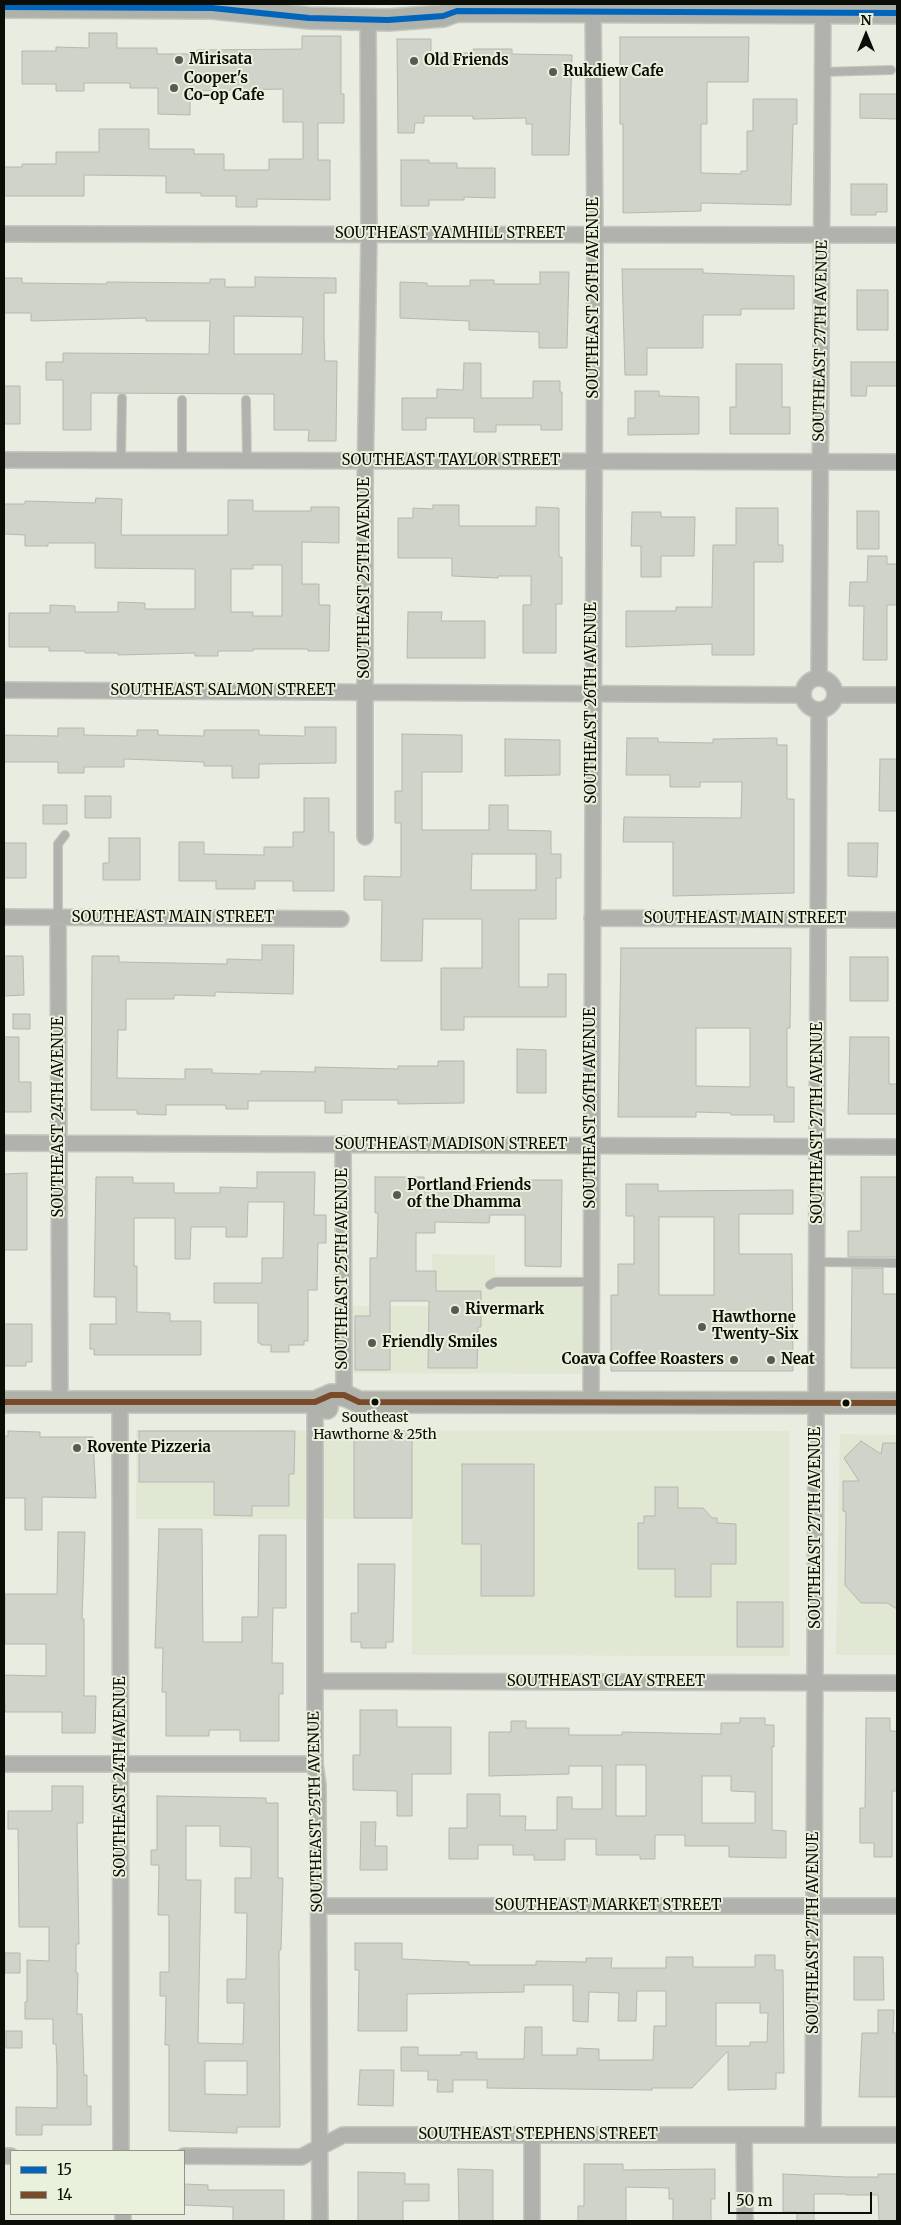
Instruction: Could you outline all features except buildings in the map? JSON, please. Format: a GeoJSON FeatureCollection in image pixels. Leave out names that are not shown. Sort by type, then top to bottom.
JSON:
{"type":"FeatureCollection","features":[{"type":"Feature","properties":{"kind":"main road"},"geometry":{"type":"LineString","coordinates":[[223,9],[262,4]]}},
{"type":"Feature","properties":{"kind":"main road"},"geometry":{"type":"LineString","coordinates":[[4,7],[91,6],[223,9],[309,18],[401,20],[443,16],[451,7],[823,8],[897,14]]}},
{"type":"Feature","properties":{"kind":"main road"},"geometry":{"type":"LineString","coordinates":[[4,1402],[315,1402],[331,1394],[352,1398],[591,1403],[897,1403]]}},
{"type":"Feature","properties":{"kind":"street","name":"SOUTHEAST 26TH AVENUE"},"geometry":{"type":"LineString","coordinates":[[591,1403],[593,7]]}},
{"type":"Feature","properties":{"kind":"street","name":"SOUTHEAST 27TH AVENUE"},"geometry":{"type":"LineString","coordinates":[[819,678],[823,8]]}},
{"type":"Feature","properties":{"kind":"street","name":"SOUTHEAST 25TH AVENUE"},"geometry":{"type":"LineString","coordinates":[[365,837],[364,692],[369,234],[368,19]]}},
{"type":"Feature","properties":{"kind":"street","name":"SOUTHEAST YAMHILL STREET"},"geometry":{"type":"LineString","coordinates":[[4,234],[897,235]]}},
{"type":"Feature","properties":{"kind":"street","name":"SOUTHEAST TAYLOR STREET"},"geometry":{"type":"LineString","coordinates":[[4,460],[897,462]]}},
{"type":"Feature","properties":{"kind":"street"},"geometry":{"type":"LineString","coordinates":[[814,678],[819,678],[829,681],[833,685],[836,695],[828,707],[819,710],[806,704],[803,695],[806,684],[814,678]]}},
{"type":"Feature","properties":{"kind":"street","name":"SOUTHEAST SALMON STREET"},"geometry":{"type":"LineString","coordinates":[[4,690],[803,695]]}},
{"type":"Feature","properties":{"kind":"street"},"geometry":{"type":"LineString","coordinates":[[836,695],[897,695]]}},
{"type":"Feature","properties":{"kind":"street","name":"SOUTHEAST 27TH AVENUE"},"geometry":{"type":"LineString","coordinates":[[813,2135],[819,710]]}},
{"type":"Feature","properties":{"kind":"street","name":"SOUTHEAST MAIN STREET"},"geometry":{"type":"LineString","coordinates":[[4,917],[341,919]]}},
{"type":"Feature","properties":{"kind":"street","name":"SOUTHEAST 24TH AVENUE"},"geometry":{"type":"LineString","coordinates":[[58,917],[60,1402]]}},
{"type":"Feature","properties":{"kind":"street","name":"SOUTHEAST MAIN STREET"},"geometry":{"type":"LineString","coordinates":[[592,918],[897,920]]}},
{"type":"Feature","properties":{"kind":"street","name":"SOUTHEAST MADISON STREET"},"geometry":{"type":"LineString","coordinates":[[4,1143],[897,1147]]}},
{"type":"Feature","properties":{"kind":"street","name":"SOUTHEAST 25TH AVENUE"},"geometry":{"type":"LineString","coordinates":[[342,1144],[352,1398]]}},
{"type":"Feature","properties":{"kind":"street","name":"SOUTHEAST 24TH AVENUE"},"geometry":{"type":"LineString","coordinates":[[120,1402],[121,2150]]}},
{"type":"Feature","properties":{"kind":"street","name":"SOUTHEAST 25TH AVENUE"},"geometry":{"type":"LineString","coordinates":[[315,1402],[314,1681],[318,1785],[320,2221]]}},
{"type":"Feature","properties":{"kind":"street","name":"SOUTHEAST CLAY STREET"},"geometry":{"type":"LineString","coordinates":[[314,1681],[897,1683]]}},
{"type":"Feature","properties":{"kind":"street"},"geometry":{"type":"LineString","coordinates":[[4,1764],[316,1764]]}},
{"type":"Feature","properties":{"kind":"street","name":"SOUTHEAST MARKET STREET"},"geometry":{"type":"LineString","coordinates":[[318,1906],[897,1906]]}},
{"type":"Feature","properties":{"kind":"street","name":"SOUTHEAST STEPHENS STREET"},"geometry":{"type":"LineString","coordinates":[[185,2156],[301,2157],[344,2134],[897,2135]]}},
{"type":"Feature","properties":{"kind":"street"},"geometry":{"type":"LineString","coordinates":[[532,2135],[532,2221]]}},
{"type":"Feature","properties":{"kind":"street"},"geometry":{"type":"LineString","coordinates":[[744,2135],[745,2221]]}},
{"type":"Feature","properties":{"kind":"lane"},"geometry":{"type":"LineString","coordinates":[[823,72],[891,70]]}},
{"type":"Feature","properties":{"kind":"lane"},"geometry":{"type":"LineString","coordinates":[[122,398],[122,460]]}},
{"type":"Feature","properties":{"kind":"lane"},"geometry":{"type":"LineString","coordinates":[[182,400],[182,460]]}},
{"type":"Feature","properties":{"kind":"lane"},"geometry":{"type":"LineString","coordinates":[[246,400],[247,460]]}},
{"type":"Feature","properties":{"kind":"lane","name":"SOUTHEAST 24TH AVENUE"},"geometry":{"type":"LineString","coordinates":[[58,917],[58,844],[65,834]]}},
{"type":"Feature","properties":{"kind":"lane"},"geometry":{"type":"LineString","coordinates":[[817,1262],[897,1263]]}},
{"type":"Feature","properties":{"kind":"lane"},"geometry":{"type":"LineString","coordinates":[[490,1285],[495,1282],[591,1282]]}},
{"type":"Feature","properties":{"kind":"shaded area"},"geometry":{"type":"Polygon","coordinates":[[[432,1254],[495,1255],[495,1275],[593,1275],[593,1374],[346,1373],[345,1306],[432,1306],[432,1254]]]}},
{"type":"Feature","properties":{"kind":"shaded area"},"geometry":{"type":"Polygon","coordinates":[[[136,1430],[789,1431],[790,1656],[412,1655],[412,1519],[136,1519],[136,1430]]]}},
{"type":"Feature","properties":{"kind":"shaded area"},"geometry":{"type":"Polygon","coordinates":[[[840,1434],[897,1435],[897,1655],[836,1655],[840,1434]]]}},
{"type":"Feature","properties":{"kind":"transit line","name":"15"},"geometry":{"type":"LineString","coordinates":[[4,7],[212,8],[309,18],[388,20],[443,16],[457,11],[897,13]]}},
{"type":"Feature","properties":{"kind":"transit line","name":"14"},"geometry":{"type":"LineString","coordinates":[[4,1402],[315,1402],[331,1395],[344,1395],[359,1402],[897,1403]]}},
{"type":"Feature","properties":{"kind":"place","name":"Mirisata"},"geometry":{"type":"Point","coordinates":[179,60]}},
{"type":"Feature","properties":{"kind":"place","name":"Old Friends"},"geometry":{"type":"Point","coordinates":[414,61]}},
{"type":"Feature","properties":{"kind":"place","name":"Rukdiew Cafe"},"geometry":{"type":"Point","coordinates":[553,72]}},
{"type":"Feature","properties":{"kind":"place","name":"Cooper's Co-op Cafe"},"geometry":{"type":"Point","coordinates":[174,88]}},
{"type":"Feature","properties":{"kind":"place","name":"Portland Friends of the Dhamma"},"geometry":{"type":"Point","coordinates":[397,1195]}},
{"type":"Feature","properties":{"kind":"place","name":"Rivermark"},"geometry":{"type":"Point","coordinates":[455,1310]}},
{"type":"Feature","properties":{"kind":"place","name":"Hawthorne Twenty-Six"},"geometry":{"type":"Point","coordinates":[702,1327]}},
{"type":"Feature","properties":{"kind":"place","name":"Friendly Smiles"},"geometry":{"type":"Point","coordinates":[372,1343]}},
{"type":"Feature","properties":{"kind":"place","name":"Coava Coffee Roasters"},"geometry":{"type":"Point","coordinates":[734,1360]}},
{"type":"Feature","properties":{"kind":"place","name":"Neat"},"geometry":{"type":"Point","coordinates":[771,1360]}},
{"type":"Feature","properties":{"kind":"place","name":"Southeast Hawthorne & 25th"},"geometry":{"type":"Point","coordinates":[375,1402]}},
{"type":"Feature","properties":{"kind":"place","name":"Rovente Pizzeria"},"geometry":{"type":"Point","coordinates":[77,1448]}}]}
